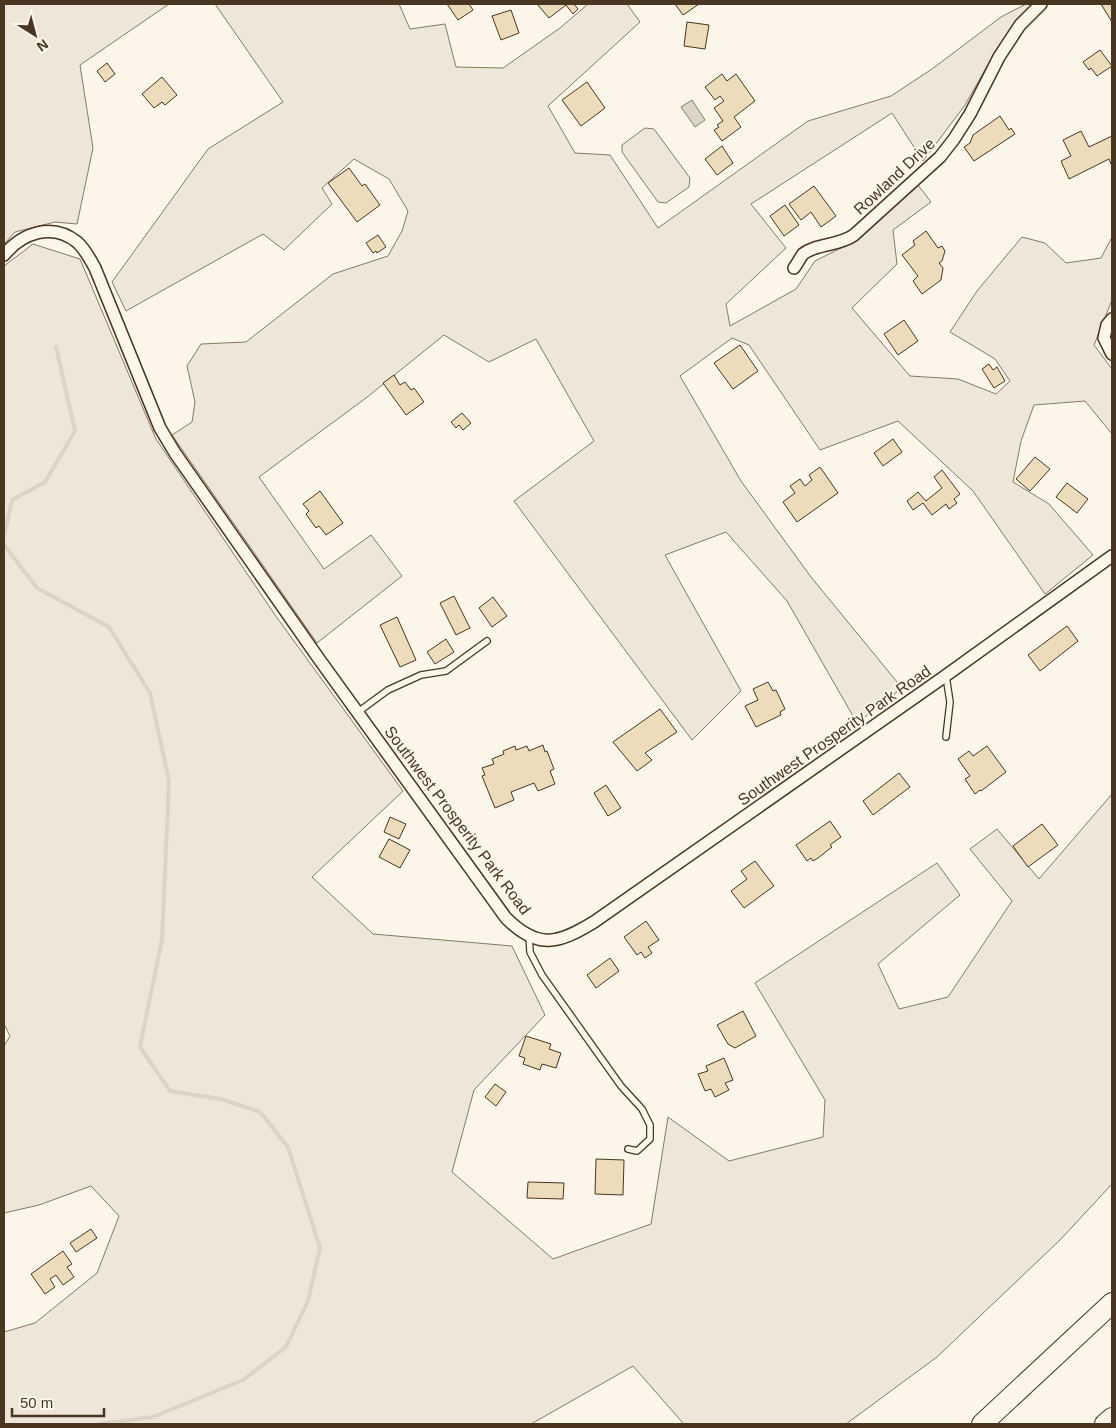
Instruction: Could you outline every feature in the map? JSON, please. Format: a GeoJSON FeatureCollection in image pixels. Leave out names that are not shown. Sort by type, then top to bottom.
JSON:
{"type":"FeatureCollection","features":[{"type":"Feature","properties":{"kind":"highway"},"geometry":{"type":"LineString","coordinates":[[982,1424],[1112,1303]]}},
{"type":"Feature","properties":{"kind":"highway"},"geometry":{"type":"LineString","coordinates":[[1105,1424],[1112,1418]]}},
{"type":"Feature","properties":{"kind":"street","name":"Rowland Drive"},"geometry":{"type":"LineString","coordinates":[[794,268],[803,255],[814,249],[842,242],[854,235],[940,157],[970,114],[999,57],[1020,25],[1041,4]]}},
{"type":"Feature","properties":{"kind":"street","name":"Southwest Prosperity Park Road"},"geometry":{"type":"LineString","coordinates":[[4,255],[12,246],[30,234],[52,232],[65,235],[77,243],[87,255],[95,268],[160,428],[175,453],[506,918],[515,927],[529,936],[545,940],[559,940],[574,934],[594,922],[946,676],[1112,556]]}},
{"type":"Feature","properties":{"kind":"street"},"geometry":{"type":"LineString","coordinates":[[1112,319],[1106,325],[1104,338],[1112,354]]}},
{"type":"Feature","properties":{"kind":"lane"},"geometry":{"type":"LineString","coordinates":[[358,712],[388,690],[421,675],[446,671],[487,641]]}},
{"type":"Feature","properties":{"kind":"lane"},"geometry":{"type":"LineString","coordinates":[[946,676],[950,702],[946,738]]}},
{"type":"Feature","properties":{"kind":"lane"},"geometry":{"type":"LineString","coordinates":[[529,936],[530,952],[542,975],[620,1086],[642,1109],[650,1125],[650,1139],[638,1151],[628,1149]]}},
{"type":"Feature","properties":{"kind":"shaded area"},"geometry":{"type":"Polygon","coordinates":[[[4,4],[169,4],[80,65],[93,148],[77,224],[55,222],[15,232],[4,244],[4,4]]]}},
{"type":"Feature","properties":{"kind":"shaded area"},"geometry":{"type":"Polygon","coordinates":[[[215,4],[399,4],[410,29],[445,24],[456,67],[503,68],[560,28],[588,4],[627,4],[640,22],[548,106],[575,153],[610,155],[658,228],[808,121],[891,96],[932,69],[1001,17],[1026,4],[1034,4],[998,47],[965,105],[923,161],[892,113],[751,204],[786,248],[726,304],[730,326],[796,289],[815,261],[853,242],[918,185],[931,202],[893,230],[897,264],[852,308],[910,376],[958,379],[996,394],[1010,381],[995,359],[950,332],[977,291],[1022,237],[1045,243],[1066,263],[1101,258],[1112,237],[1112,300],[1094,345],[1112,369],[1112,434],[1085,401],[1034,405],[1021,441],[1013,482],[1049,504],[1093,555],[1045,594],[973,491],[898,421],[820,450],[749,345],[732,338],[680,376],[741,481],[811,577],[902,688],[857,723],[787,601],[726,532],[665,555],[741,691],[692,740],[514,501],[594,441],[536,339],[489,362],[444,335],[366,398],[259,477],[324,569],[371,535],[402,576],[317,643],[172,435],[192,422],[195,402],[187,366],[201,344],[246,342],[333,274],[388,256],[402,231],[408,211],[389,179],[354,159],[322,188],[332,204],[284,250],[263,234],[126,311],[112,282],[208,149],[283,102],[215,4]]]}},
{"type":"Feature","properties":{"kind":"shaded area"},"geometry":{"type":"Polygon","coordinates":[[[692,100],[705,120],[695,127],[681,107],[692,100]]]}},
{"type":"Feature","properties":{"kind":"shaded area"},"geometry":{"type":"Polygon","coordinates":[[[645,128],[654,129],[690,178],[689,187],[666,203],[658,202],[622,152],[622,145],[645,128]]]}},
{"type":"Feature","properties":{"kind":"shaded area"},"geometry":{"type":"Polygon","coordinates":[[[33,244],[80,259],[156,439],[275,615],[403,791],[312,877],[373,934],[512,946],[545,1015],[474,1090],[452,1172],[553,1259],[651,1224],[668,1117],[729,1161],[823,1137],[825,1100],[755,983],[937,863],[960,895],[878,964],[899,1009],[948,997],[1012,901],[970,849],[997,829],[1039,879],[1112,794],[1112,1184],[1060,1240],[937,1357],[846,1424],[683,1424],[633,1366],[531,1424],[4,1424],[4,1332],[35,1323],[97,1273],[119,1216],[91,1186],[39,1205],[4,1213],[4,1046],[10,1036],[4,1024],[4,266],[33,244]]]}},
{"type":"Feature","properties":{"kind":"building"},"geometry":{"type":"Polygon","coordinates":[[[447,4],[469,4],[473,10],[458,20],[447,4]]]}},
{"type":"Feature","properties":{"kind":"building"},"geometry":{"type":"Polygon","coordinates":[[[537,4],[574,4],[578,9],[573,14],[566,5],[549,18],[537,4]]]}},
{"type":"Feature","properties":{"kind":"building"},"geometry":{"type":"Polygon","coordinates":[[[675,4],[699,4],[683,15],[675,4]]]}},
{"type":"Feature","properties":{"kind":"building"},"geometry":{"type":"Polygon","coordinates":[[[1101,4],[1112,4],[1112,22],[1101,4]]]}},
{"type":"Feature","properties":{"kind":"building"},"geometry":{"type":"Polygon","coordinates":[[[511,10],[519,33],[501,40],[492,16],[511,10]]]}},
{"type":"Feature","properties":{"kind":"building"},"geometry":{"type":"Polygon","coordinates":[[[687,22],[709,25],[705,49],[684,46],[687,22]]]}},
{"type":"Feature","properties":{"kind":"building"},"geometry":{"type":"Polygon","coordinates":[[[1100,50],[1112,66],[1097,76],[1083,62],[1100,50]]]}},
{"type":"Feature","properties":{"kind":"building"},"geometry":{"type":"Polygon","coordinates":[[[107,63],[115,74],[105,82],[97,71],[107,63]]]}},
{"type":"Feature","properties":{"kind":"building"},"geometry":{"type":"Polygon","coordinates":[[[722,74],[727,81],[736,74],[755,101],[734,117],[741,127],[722,141],[714,130],[723,121],[714,108],[724,101],[720,96],[715,100],[705,87],[722,74]]]}},
{"type":"Feature","properties":{"kind":"building"},"geometry":{"type":"Polygon","coordinates":[[[162,77],[177,95],[165,105],[162,102],[154,108],[142,94],[162,77]]]}},
{"type":"Feature","properties":{"kind":"building"},"geometry":{"type":"Polygon","coordinates":[[[587,82],[605,108],[581,126],[562,100],[587,82]]]}},
{"type":"Feature","properties":{"kind":"building"},"geometry":{"type":"Polygon","coordinates":[[[1000,116],[1009,130],[1011,128],[1015,134],[974,161],[964,147],[970,143],[973,135],[1000,116]]]}},
{"type":"Feature","properties":{"kind":"building"},"geometry":{"type":"Polygon","coordinates":[[[1081,131],[1089,147],[1112,136],[1112,166],[1109,159],[1069,179],[1061,161],[1071,156],[1063,140],[1081,131]]]}},
{"type":"Feature","properties":{"kind":"building"},"geometry":{"type":"Polygon","coordinates":[[[722,146],[733,163],[717,175],[705,159],[722,146]]]}},
{"type":"Feature","properties":{"kind":"building"},"geometry":{"type":"Polygon","coordinates":[[[349,168],[362,186],[365,184],[380,205],[357,222],[328,183],[349,168]]]}},
{"type":"Feature","properties":{"kind":"building"},"geometry":{"type":"Polygon","coordinates":[[[814,186],[836,216],[821,227],[811,212],[801,220],[789,204],[814,186]]]}},
{"type":"Feature","properties":{"kind":"building"},"geometry":{"type":"Polygon","coordinates":[[[785,205],[799,225],[784,236],[770,216],[785,205]]]}},
{"type":"Feature","properties":{"kind":"building"},"geometry":{"type":"Polygon","coordinates":[[[926,231],[938,248],[942,246],[945,251],[942,261],[939,263],[943,268],[941,280],[922,294],[913,281],[918,276],[902,255],[915,245],[913,241],[926,231]]]}},
{"type":"Feature","properties":{"kind":"building"},"geometry":{"type":"Polygon","coordinates":[[[378,235],[386,247],[377,253],[376,251],[373,253],[366,243],[378,235]]]}},
{"type":"Feature","properties":{"kind":"building"},"geometry":{"type":"Polygon","coordinates":[[[904,320],[918,341],[898,355],[884,334],[904,320]]]}},
{"type":"Feature","properties":{"kind":"building"},"geometry":{"type":"Polygon","coordinates":[[[740,345],[758,371],[733,389],[714,363],[740,345]]]}},
{"type":"Feature","properties":{"kind":"building"},"geometry":{"type":"Polygon","coordinates":[[[989,364],[993,370],[997,367],[1005,381],[994,388],[982,369],[989,364]]]}},
{"type":"Feature","properties":{"kind":"building"},"geometry":{"type":"Polygon","coordinates":[[[394,375],[400,385],[405,382],[411,390],[414,388],[424,402],[406,415],[383,383],[394,375]]]}},
{"type":"Feature","properties":{"kind":"building"},"geometry":{"type":"Polygon","coordinates":[[[462,413],[471,423],[463,430],[459,425],[456,428],[451,422],[462,413]]]}},
{"type":"Feature","properties":{"kind":"building"},"geometry":{"type":"Polygon","coordinates":[[[893,439],[902,452],[883,466],[874,453],[893,439]]]}},
{"type":"Feature","properties":{"kind":"building"},"geometry":{"type":"Polygon","coordinates":[[[1035,457],[1050,469],[1030,491],[1016,479],[1035,457]]]}},
{"type":"Feature","properties":{"kind":"building"},"geometry":{"type":"Polygon","coordinates":[[[820,467],[838,493],[797,522],[783,502],[795,493],[790,486],[800,479],[805,486],[812,480],[809,475],[820,467]]]}},
{"type":"Feature","properties":{"kind":"building"},"geometry":{"type":"Polygon","coordinates":[[[942,470],[960,494],[954,499],[957,503],[949,509],[946,504],[932,515],[923,503],[913,510],[907,501],[918,492],[926,501],[942,488],[934,477],[942,470]]]}},
{"type":"Feature","properties":{"kind":"building"},"geometry":{"type":"Polygon","coordinates":[[[1067,483],[1088,499],[1077,513],[1056,497],[1067,483]]]}},
{"type":"Feature","properties":{"kind":"building"},"geometry":{"type":"Polygon","coordinates":[[[320,491],[343,523],[326,535],[319,526],[316,528],[306,514],[309,511],[303,504],[320,491]]]}},
{"type":"Feature","properties":{"kind":"building"},"geometry":{"type":"Polygon","coordinates":[[[454,596],[470,628],[456,635],[440,603],[454,596]]]}},
{"type":"Feature","properties":{"kind":"building"},"geometry":{"type":"Polygon","coordinates":[[[493,597],[507,616],[492,627],[479,608],[493,597]]]}},
{"type":"Feature","properties":{"kind":"building"},"geometry":{"type":"Polygon","coordinates":[[[397,617],[416,660],[400,667],[380,625],[397,617]]]}},
{"type":"Feature","properties":{"kind":"building"},"geometry":{"type":"Polygon","coordinates":[[[1067,626],[1078,641],[1040,671],[1028,655],[1067,626]]]}},
{"type":"Feature","properties":{"kind":"building"},"geometry":{"type":"Polygon","coordinates":[[[446,639],[454,652],[435,664],[427,652],[446,639]]]}},
{"type":"Feature","properties":{"kind":"building"},"geometry":{"type":"Polygon","coordinates":[[[768,682],[773,691],[776,690],[785,709],[780,712],[781,715],[756,727],[745,706],[758,700],[753,689],[768,682]]]}},
{"type":"Feature","properties":{"kind":"building"},"geometry":{"type":"Polygon","coordinates":[[[660,709],[677,732],[645,753],[652,760],[637,771],[613,742],[660,709]]]}},
{"type":"Feature","properties":{"kind":"building"},"geometry":{"type":"Polygon","coordinates":[[[543,745],[554,769],[550,771],[555,784],[538,791],[534,783],[511,792],[514,800],[495,808],[482,776],[485,775],[482,768],[494,764],[492,759],[504,754],[503,751],[515,746],[516,750],[527,746],[529,751],[543,745]]]}},
{"type":"Feature","properties":{"kind":"building"},"geometry":{"type":"Polygon","coordinates":[[[987,746],[1006,772],[975,794],[965,779],[970,776],[958,759],[969,751],[973,756],[987,746]]]}},
{"type":"Feature","properties":{"kind":"building"},"geometry":{"type":"Polygon","coordinates":[[[899,773],[910,787],[873,815],[863,801],[899,773]]]}},
{"type":"Feature","properties":{"kind":"building"},"geometry":{"type":"Polygon","coordinates":[[[606,785],[621,808],[608,816],[594,793],[606,785]]]}},
{"type":"Feature","properties":{"kind":"building"},"geometry":{"type":"Polygon","coordinates":[[[390,817],[406,824],[399,839],[384,832],[390,817]]]}},
{"type":"Feature","properties":{"kind":"building"},"geometry":{"type":"Polygon","coordinates":[[[830,821],[841,837],[830,845],[832,847],[818,858],[813,861],[811,858],[807,861],[796,845],[830,821]]]}},
{"type":"Feature","properties":{"kind":"building"},"geometry":{"type":"Polygon","coordinates":[[[1042,824],[1058,845],[1028,867],[1013,846],[1042,824]]]}},
{"type":"Feature","properties":{"kind":"building"},"geometry":{"type":"Polygon","coordinates":[[[389,839],[410,850],[400,868],[379,857],[389,839]]]}},
{"type":"Feature","properties":{"kind":"building"},"geometry":{"type":"Polygon","coordinates":[[[755,861],[774,886],[744,908],[731,891],[747,879],[741,871],[755,861]]]}},
{"type":"Feature","properties":{"kind":"building"},"geometry":{"type":"Polygon","coordinates":[[[646,921],[659,940],[648,947],[652,953],[645,958],[641,952],[637,955],[624,937],[646,921]]]}},
{"type":"Feature","properties":{"kind":"building"},"geometry":{"type":"Polygon","coordinates":[[[610,958],[619,971],[596,988],[587,975],[610,958]]]}},
{"type":"Feature","properties":{"kind":"building"},"geometry":{"type":"Polygon","coordinates":[[[743,1011],[756,1036],[735,1048],[728,1044],[717,1025],[743,1011]]]}},
{"type":"Feature","properties":{"kind":"building"},"geometry":{"type":"Polygon","coordinates":[[[526,1036],[551,1044],[549,1049],[561,1053],[556,1068],[542,1064],[540,1070],[523,1064],[525,1058],[519,1056],[526,1036]]]}},
{"type":"Feature","properties":{"kind":"building"},"geometry":{"type":"Polygon","coordinates":[[[724,1058],[733,1080],[725,1083],[729,1090],[715,1097],[711,1089],[705,1091],[698,1074],[708,1071],[706,1066],[724,1058]]]}},
{"type":"Feature","properties":{"kind":"building"},"geometry":{"type":"Polygon","coordinates":[[[495,1084],[506,1092],[496,1106],[485,1097],[495,1084]]]}},
{"type":"Feature","properties":{"kind":"building"},"geometry":{"type":"Polygon","coordinates":[[[596,1159],[624,1160],[623,1195],[595,1194],[596,1159]]]}},
{"type":"Feature","properties":{"kind":"building"},"geometry":{"type":"Polygon","coordinates":[[[528,1182],[564,1183],[563,1199],[527,1198],[528,1182]]]}},
{"type":"Feature","properties":{"kind":"building"},"geometry":{"type":"Polygon","coordinates":[[[91,1229],[97,1238],[76,1252],[70,1243],[91,1229]]]}},
{"type":"Feature","properties":{"kind":"building"},"geometry":{"type":"Polygon","coordinates":[[[63,1251],[72,1264],[67,1267],[74,1277],[63,1285],[56,1275],[50,1279],[55,1287],[45,1294],[31,1274],[63,1251]]]}},
{"type":"Feature","properties":{"kind":"waterway"},"geometry":{"type":"LineString","coordinates":[[4,536],[12,500],[45,482],[75,431],[56,347]]}},
{"type":"Feature","properties":{"kind":"waterway"},"geometry":{"type":"LineString","coordinates":[[4,545],[37,588],[109,627],[150,693],[169,781],[162,939],[140,1047],[170,1091],[221,1099],[260,1112],[288,1147],[320,1248],[308,1301],[286,1347],[243,1380],[153,1417],[100,1424]]}}]}
